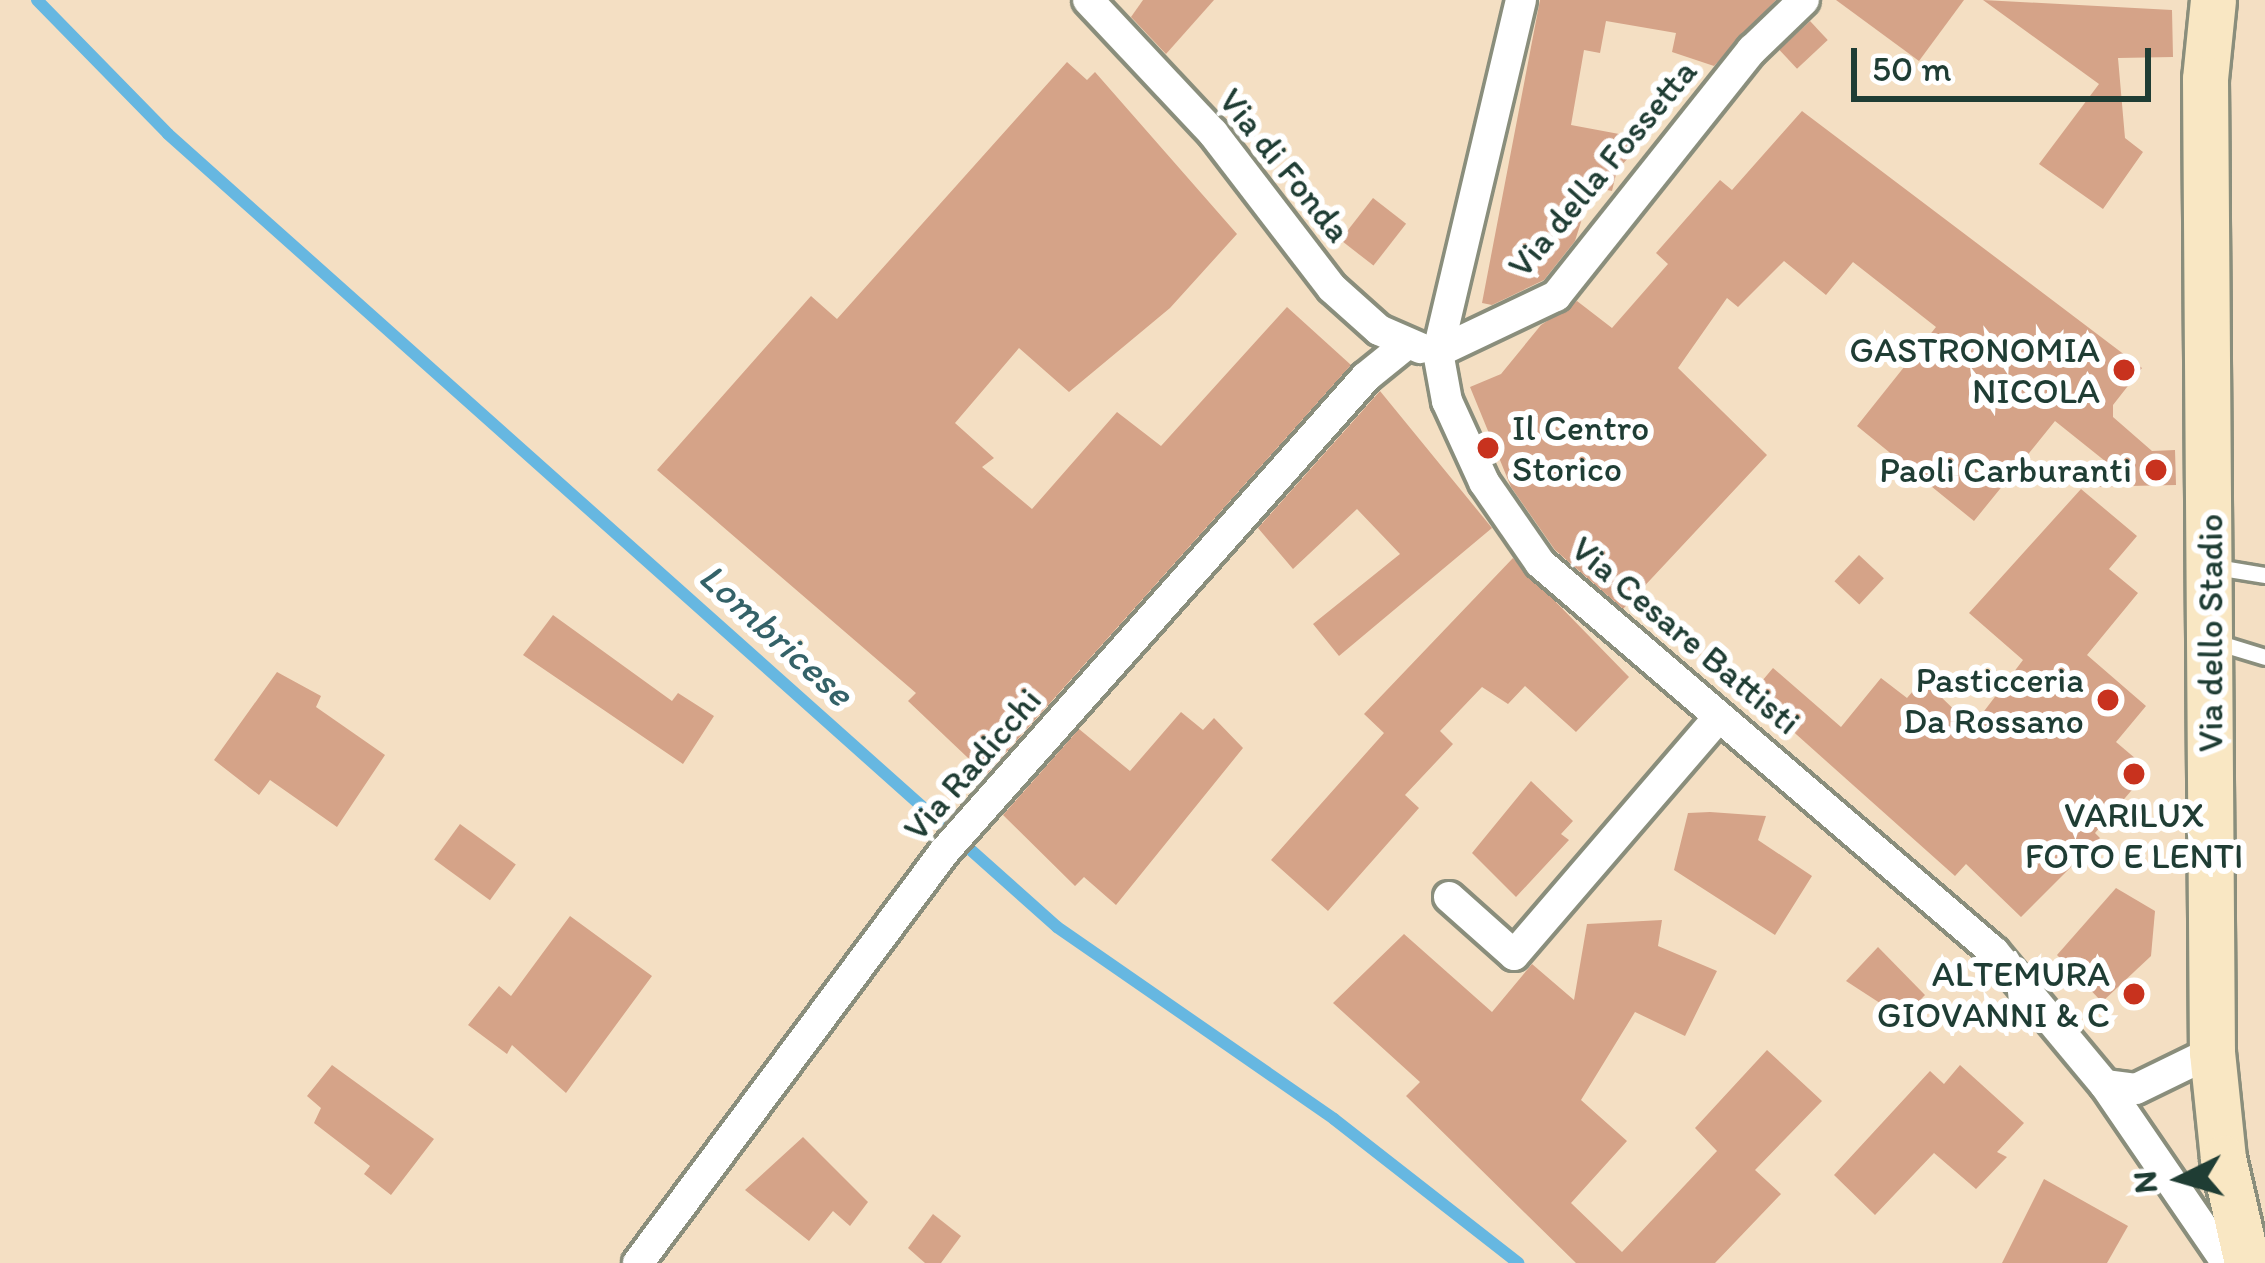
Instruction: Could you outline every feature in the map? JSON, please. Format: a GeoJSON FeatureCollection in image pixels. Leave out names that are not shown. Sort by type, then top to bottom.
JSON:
{"type":"FeatureCollection","features":[{"type":"Feature","properties":{"kind":"street","name":"Via di Fonda"},"geometry":{"type":"LineString","coordinates":[[1088,0],[1213,133],[1332,287],[1403,347]]}},
{"type":"Feature","properties":{"kind":"street","name":"Via Cesare Battisti"},"geometry":{"type":"LineString","coordinates":[[1521,0],[1438,352],[1447,401],[1508,524],[1540,562],[1994,952],[2105,1084],[2227,1263]]}},
{"type":"Feature","properties":{"kind":"street","name":"Via della Fossetta"},"geometry":{"type":"LineString","coordinates":[[1438,352],[1556,296],[1752,50],[1804,0]]}},
{"type":"Feature","properties":{"kind":"street","name":"Via dello Stadio"},"geometry":{"type":"LineString","coordinates":[[2213,0],[2205,79],[2212,1052],[2223,1158],[2247,1263]]}},
{"type":"Feature","properties":{"kind":"street"},"geometry":{"type":"LineString","coordinates":[[1403,347],[1438,352]]}},
{"type":"Feature","properties":{"kind":"street","name":"Via Radicchi"},"geometry":{"type":"LineString","coordinates":[[638,1263],[944,852],[1366,377],[1403,347]]}},
{"type":"Feature","properties":{"kind":"street"},"geometry":{"type":"LineString","coordinates":[[1448,897],[1514,955],[1719,717]]}},
{"type":"Feature","properties":{"kind":"street"},"geometry":{"type":"LineString","coordinates":[[2105,1084],[2136,1089],[2212,1052]]}},
{"type":"Feature","properties":{"kind":"lane"},"geometry":{"type":"LineString","coordinates":[[2210,566],[2265,575]]}},
{"type":"Feature","properties":{"kind":"lane"},"geometry":{"type":"LineString","coordinates":[[2210,641],[2265,657]]}},
{"type":"Feature","properties":{"kind":"building"},"geometry":{"type":"Polygon","coordinates":[[[1143,0],[1214,0],[1166,54],[1131,17],[1143,0]]]}},
{"type":"Feature","properties":{"kind":"building"},"geometry":{"type":"Polygon","coordinates":[[[1540,0],[1776,0],[1714,66],[1672,52],[1676,33],[1606,21],[1600,53],[1584,50],[1571,125],[1646,139],[1617,170],[1612,191],[1592,187],[1575,241],[1544,280],[1492,305],[1482,303],[1540,0]]]}},
{"type":"Feature","properties":{"kind":"building"},"geometry":{"type":"Polygon","coordinates":[[[1836,0],[1964,0],[1919,61],[1836,0]]]}},
{"type":"Feature","properties":{"kind":"building"},"geometry":{"type":"Polygon","coordinates":[[[1983,0],[2172,10],[2173,57],[2118,58],[2125,138],[2143,152],[2103,209],[2039,164],[2099,84],[1983,0]]]}},
{"type":"Feature","properties":{"kind":"building"},"geometry":{"type":"Polygon","coordinates":[[[1810,21],[1828,40],[1797,69],[1779,50],[1810,21]]]}},
{"type":"Feature","properties":{"kind":"building"},"geometry":{"type":"Polygon","coordinates":[[[1067,62],[1087,80],[1095,72],[1237,234],[1170,308],[1069,392],[1019,348],[955,423],[994,458],[982,467],[1032,509],[1117,412],[1161,446],[1287,307],[1351,365],[986,775],[908,701],[916,693],[657,470],[811,296],[837,319],[1067,62]]]}},
{"type":"Feature","properties":{"kind":"building"},"geometry":{"type":"Polygon","coordinates":[[[1802,111],[2142,368],[2113,405],[2113,417],[2152,451],[2175,450],[2176,485],[2082,487],[2105,461],[2055,421],[1974,521],[1857,426],[1936,327],[1853,262],[1826,295],[1784,261],[1738,307],[1727,298],[1678,368],[1767,455],[1623,609],[1555,550],[1511,487],[1470,387],[1501,374],[1541,325],[1577,301],[1612,328],[1668,264],[1656,253],[1720,180],[1732,190],[1802,111]]]}},
{"type":"Feature","properties":{"kind":"building"},"geometry":{"type":"Polygon","coordinates":[[[1373,198],[1406,224],[1373,266],[1340,240],[1373,198]]]}},
{"type":"Feature","properties":{"kind":"building"},"geometry":{"type":"Polygon","coordinates":[[[1380,391],[1492,528],[1339,656],[1313,624],[1400,554],[1357,509],[1293,569],[1258,528],[1380,391]]]}},
{"type":"Feature","properties":{"kind":"building"},"geometry":{"type":"Polygon","coordinates":[[[2081,489],[2137,536],[2109,569],[2138,593],[2087,655],[2146,706],[2116,742],[2149,770],[2095,833],[2100,838],[2021,917],[1966,864],[1955,876],[1751,694],[1773,668],[1841,727],[1881,678],[1907,698],[1919,684],[1937,693],[1972,727],[2023,660],[1969,613],[2081,489]]]}},
{"type":"Feature","properties":{"kind":"building"},"geometry":{"type":"Polygon","coordinates":[[[1859,555],[1884,578],[1859,605],[1834,581],[1859,555]]]}},
{"type":"Feature","properties":{"kind":"building"},"geometry":{"type":"Polygon","coordinates":[[[1513,558],[1629,677],[1576,732],[1525,686],[1508,704],[1482,687],[1440,731],[1453,744],[1405,795],[1419,808],[1328,911],[1271,860],[1384,733],[1364,714],[1513,558]]]}},
{"type":"Feature","properties":{"kind":"building"},"geometry":{"type":"Polygon","coordinates":[[[553,615],[672,701],[678,693],[714,716],[683,764],[523,655],[553,615]]]}},
{"type":"Feature","properties":{"kind":"building"},"geometry":{"type":"Polygon","coordinates":[[[277,672],[321,696],[316,707],[385,755],[337,827],[270,780],[259,795],[214,760],[277,672]]]}},
{"type":"Feature","properties":{"kind":"building"},"geometry":{"type":"Polygon","coordinates":[[[1181,712],[1203,730],[1214,718],[1243,748],[1116,905],[1084,877],[1075,886],[1003,815],[1079,729],[1130,771],[1181,712]]]}},
{"type":"Feature","properties":{"kind":"building"},"geometry":{"type":"Polygon","coordinates":[[[1531,781],[1573,821],[1561,834],[1569,840],[1516,897],[1472,853],[1531,781]]]}},
{"type":"Feature","properties":{"kind":"building"},"geometry":{"type":"Polygon","coordinates":[[[1688,813],[1766,816],[1758,840],[1812,876],[1775,935],[1674,870],[1688,813]]]}},
{"type":"Feature","properties":{"kind":"building"},"geometry":{"type":"Polygon","coordinates":[[[460,824],[516,865],[490,900],[434,860],[460,824]]]}},
{"type":"Feature","properties":{"kind":"building"},"geometry":{"type":"Polygon","coordinates":[[[2116,888],[2155,911],[2151,956],[2102,1002],[2057,955],[2116,888]]]}},
{"type":"Feature","properties":{"kind":"building"},"geometry":{"type":"Polygon","coordinates":[[[570,916],[652,976],[566,1093],[512,1045],[507,1054],[468,1025],[499,986],[511,996],[570,916]]]}},
{"type":"Feature","properties":{"kind":"building"},"geometry":{"type":"Polygon","coordinates":[[[1662,920],[1658,946],[1717,971],[1685,1036],[1635,1012],[1581,1100],[1627,1141],[1571,1203],[1622,1252],[1717,1151],[1695,1128],[1767,1050],[1822,1101],[1755,1170],[1781,1194],[1715,1263],[1576,1263],[1406,1096],[1420,1082],[1333,1003],[1404,934],[1492,1012],[1532,964],[1574,1000],[1587,924],[1662,920]]]}},
{"type":"Feature","properties":{"kind":"building"},"geometry":{"type":"Polygon","coordinates":[[[1878,947],[1925,995],[1903,1018],[1846,981],[1878,947]]]}},
{"type":"Feature","properties":{"kind":"building"},"geometry":{"type":"Polygon","coordinates":[[[332,1065],[434,1139],[391,1195],[364,1174],[370,1166],[314,1123],[321,1108],[307,1096],[332,1065]]]}},
{"type":"Feature","properties":{"kind":"building"},"geometry":{"type":"Polygon","coordinates":[[[1960,1065],[2024,1123],[1997,1152],[2007,1157],[1976,1189],[1934,1153],[1875,1215],[1834,1175],[1930,1071],[1944,1084],[1960,1065]]]}},
{"type":"Feature","properties":{"kind":"building"},"geometry":{"type":"Polygon","coordinates":[[[803,1137],[868,1202],[850,1226],[833,1211],[809,1241],[745,1190],[803,1137]]]}},
{"type":"Feature","properties":{"kind":"building"},"geometry":{"type":"Polygon","coordinates":[[[2044,1179],[2128,1226],[2107,1263],[2002,1263],[2044,1179]]]}},
{"type":"Feature","properties":{"kind":"building"},"geometry":{"type":"Polygon","coordinates":[[[933,1214],[961,1236],[941,1263],[925,1263],[908,1248],[933,1214]]]}},
{"type":"Feature","properties":{"kind":"waterway","name":"Lombricese"},"geometry":{"type":"LineString","coordinates":[[37,0],[168,134],[1057,927],[1334,1119],[1518,1263]]}},
{"type":"Feature","properties":{"kind":"place","name":"GASTRONOMIA NICOLA"},"geometry":{"type":"Point","coordinates":[2124,370]}},
{"type":"Feature","properties":{"kind":"place","name":"Il Centro Storico"},"geometry":{"type":"Point","coordinates":[1488,448]}},
{"type":"Feature","properties":{"kind":"place","name":"Paoli Carburanti"},"geometry":{"type":"Point","coordinates":[2156,470]}},
{"type":"Feature","properties":{"kind":"place","name":"Pasticceria Da Rossano"},"geometry":{"type":"Point","coordinates":[2108,700]}},
{"type":"Feature","properties":{"kind":"place","name":"VARILUX FOTO E LENTI"},"geometry":{"type":"Point","coordinates":[2134,774]}},
{"type":"Feature","properties":{"kind":"place","name":"ALTEMURA GIOVANNI & C"},"geometry":{"type":"Point","coordinates":[2134,994]}}]}
